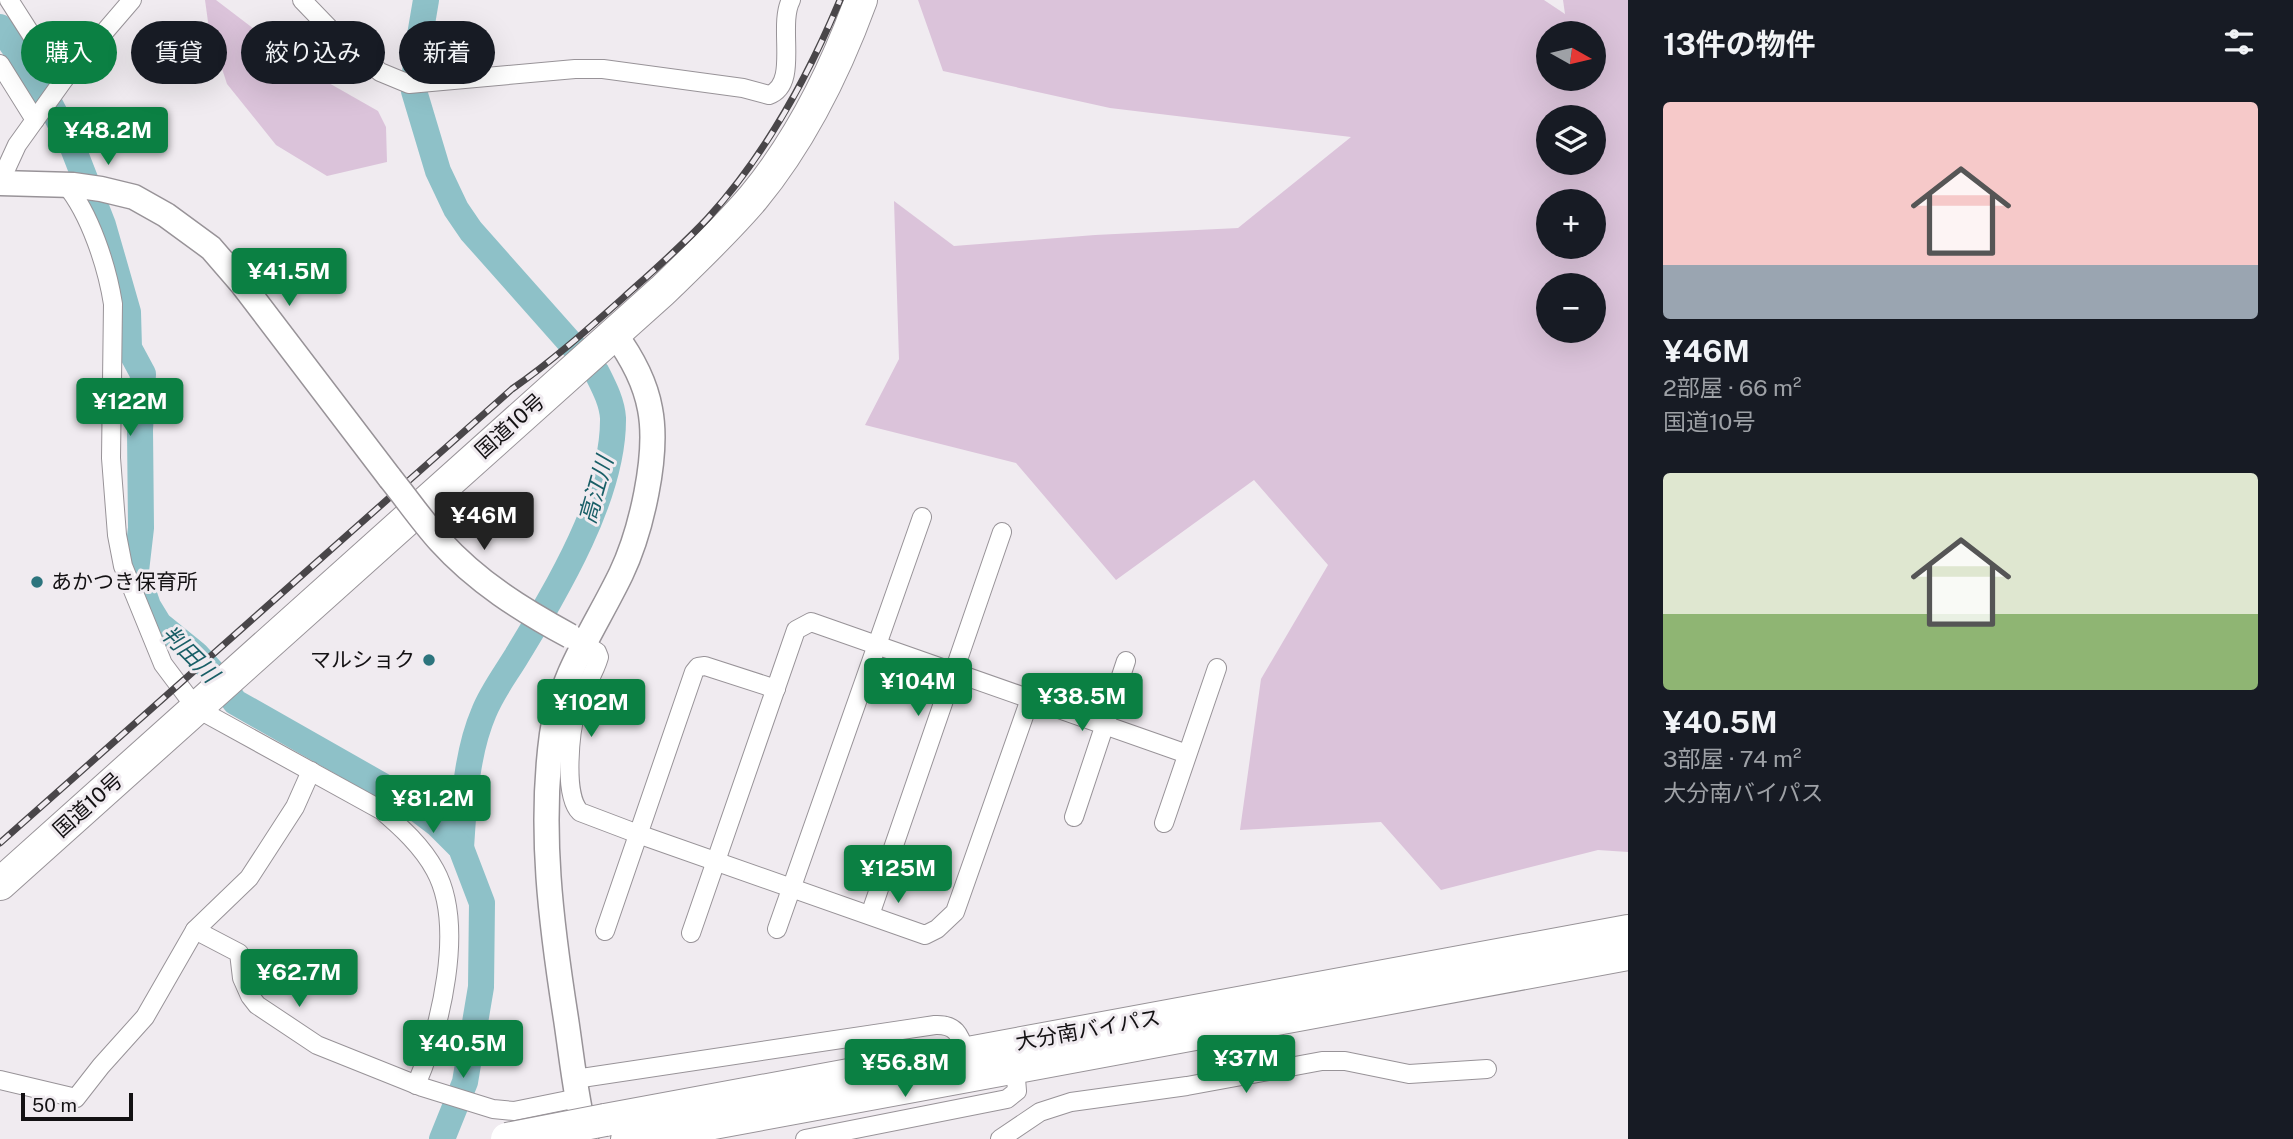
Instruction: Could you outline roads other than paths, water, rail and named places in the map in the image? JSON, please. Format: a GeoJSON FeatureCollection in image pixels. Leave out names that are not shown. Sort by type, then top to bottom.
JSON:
{"type":"FeatureCollection","features":[{"type":"Feature","properties":{"kind":"highway","name":"国道10号"},"geometry":{"type":"LineString","coordinates":[[0,884],[713,242],[769,177],[812,111],[840,55],[861,0]]}},
{"type":"Feature","properties":{"kind":"highway","name":"大分南バイパス"},"geometry":{"type":"LineString","coordinates":[[606,1133],[965,1052],[1628,931]]}},
{"type":"Feature","properties":{"kind":"highway","name":"大分南バイパス"},"geometry":{"type":"LineString","coordinates":[[507,1139],[606,1133],[1015,1066],[1628,954]]}},
{"type":"Feature","properties":{"kind":"street"},"geometry":{"type":"LineString","coordinates":[[9,0],[22,21]]}},
{"type":"Feature","properties":{"kind":"street"},"geometry":{"type":"LineString","coordinates":[[114,21],[132,0]]}},
{"type":"Feature","properties":{"kind":"street"},"geometry":{"type":"LineString","coordinates":[[302,0],[328,28],[380,72],[409,84],[588,68],[743,88],[769,95],[778,91],[785,79],[786,11],[791,0]]}},
{"type":"Feature","properties":{"kind":"street"},"geometry":{"type":"LineString","coordinates":[[0,64],[35,120]]}},
{"type":"Feature","properties":{"kind":"street"},"geometry":{"type":"LineString","coordinates":[[61,84],[17,145],[0,183],[101,188],[134,197],[166,215],[211,248],[243,285],[441,542],[468,568],[513,603],[597,652],[599,657],[574,718],[570,755],[572,798],[576,808],[585,815],[925,934],[937,929],[955,912],[1030,699]]}},
{"type":"Feature","properties":{"kind":"street"},"geometry":{"type":"LineString","coordinates":[[70,185],[93,235],[111,288],[111,458],[117,535],[123,566],[163,664],[198,705],[381,810],[402,828],[435,870],[444,892],[449,917],[449,944],[441,1007],[419,1086]]}},
{"type":"Feature","properties":{"kind":"street"},"geometry":{"type":"LineString","coordinates":[[606,340],[631,358],[648,400],[652,418],[651,447],[644,506],[637,537],[620,575],[577,640],[556,712],[546,818],[550,912],[576,1088],[606,1133]]}},
{"type":"Feature","properties":{"kind":"street"},"geometry":{"type":"LineString","coordinates":[[777,929],[922,517]]}},
{"type":"Feature","properties":{"kind":"street"},"geometry":{"type":"LineString","coordinates":[[870,915],[1002,532]]}},
{"type":"Feature","properties":{"kind":"street"},"geometry":{"type":"LineString","coordinates":[[691,933],[796,630],[801,625],[811,622],[1188,754]]}},
{"type":"Feature","properties":{"kind":"street"},"geometry":{"type":"LineString","coordinates":[[1074,817],[1126,661]]}},
{"type":"Feature","properties":{"kind":"street"},"geometry":{"type":"LineString","coordinates":[[605,931],[694,672],[698,667],[705,666],[776,689]]}},
{"type":"Feature","properties":{"kind":"street"},"geometry":{"type":"LineString","coordinates":[[1164,823],[1217,668]]}},
{"type":"Feature","properties":{"kind":"street"},"geometry":{"type":"LineString","coordinates":[[0,1080],[76,1098],[145,1017],[195,930],[248,878],[295,807],[310,771]]}},
{"type":"Feature","properties":{"kind":"street"},"geometry":{"type":"LineString","coordinates":[[195,930],[239,953],[243,978],[257,1005],[317,1045],[419,1086],[493,1109],[514,1111],[576,1088],[935,1025],[953,1027],[961,1037],[965,1052]]}},
{"type":"Feature","properties":{"kind":"street"},"geometry":{"type":"LineString","coordinates":[[1000,1139],[1040,1112],[1064,1104],[1187,1086],[1322,1061],[1345,1061],[1409,1074],[1487,1069]]}},
{"type":"Feature","properties":{"kind":"street"},"geometry":{"type":"LineString","coordinates":[[805,1139],[1007,1099],[1017,1091],[1015,1066]]}},
{"type":"Feature","properties":{"kind":"waterway","name":"高江川"},"geometry":{"type":"LineString","coordinates":[[426,0],[416,59],[414,91],[438,171],[456,209],[471,231],[597,373],[609,400],[613,418],[611,448],[604,479],[580,542],[548,603],[491,698],[478,728],[467,779],[461,848]]}},
{"type":"Feature","properties":{"kind":"waterway","name":"判田川"},"geometry":{"type":"LineString","coordinates":[[0,27],[41,87],[73,148],[103,225],[128,312],[129,348],[143,374],[140,430],[141,528],[136,571],[148,606],[159,624],[196,654],[235,702],[397,794],[438,825],[461,848],[482,903],[481,987],[465,1082],[442,1139]]}},
{"type":"Feature","properties":{"kind":"railway"},"geometry":{"type":"LineString","coordinates":[[0,843],[512,389],[596,322],[667,259],[708,218],[767,142],[814,58],[840,0]]}},
{"type":"Feature","properties":{"kind":"place","name":"あかつき保育所"},"geometry":{"type":"Point","coordinates":[37,582]}},
{"type":"Feature","properties":{"kind":"place","name":"マルショク"},"geometry":{"type":"Point","coordinates":[429,660]}}]}
